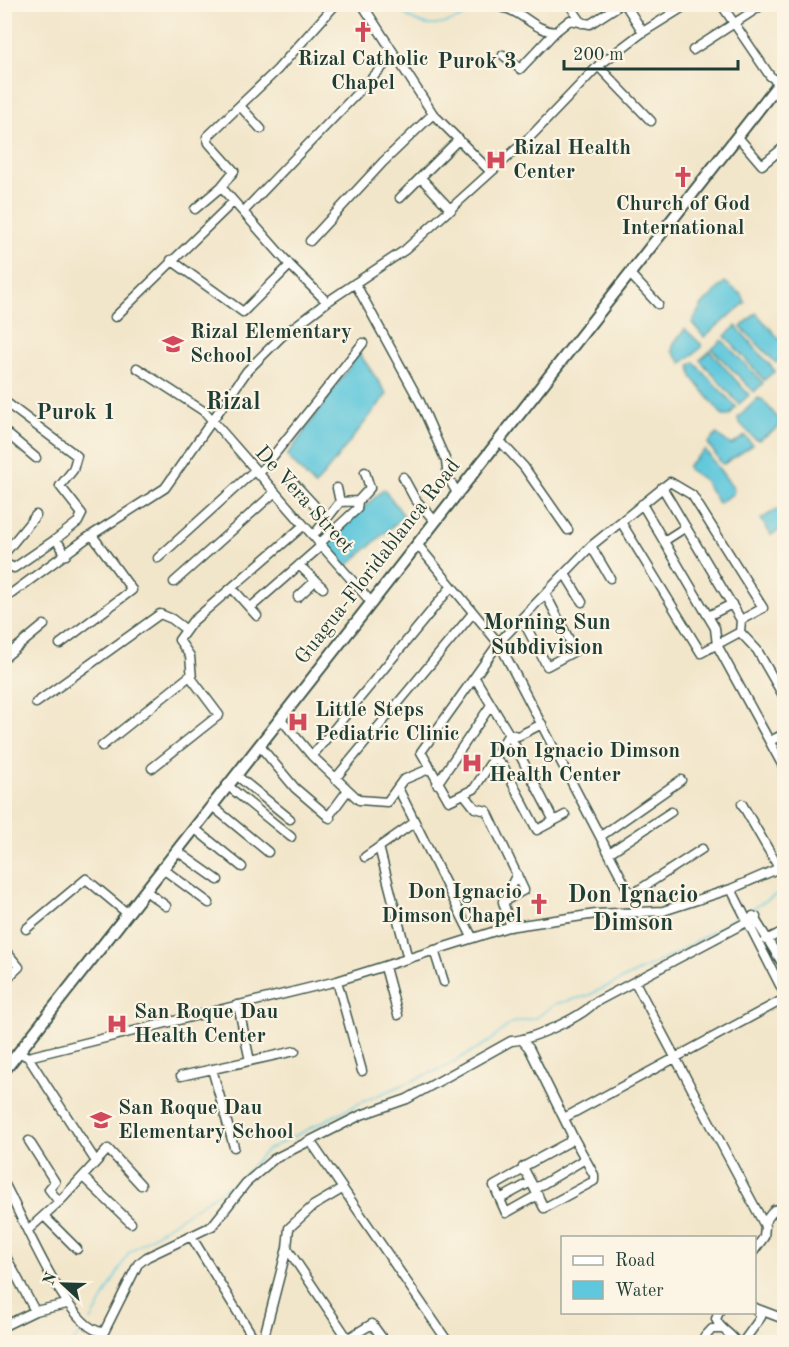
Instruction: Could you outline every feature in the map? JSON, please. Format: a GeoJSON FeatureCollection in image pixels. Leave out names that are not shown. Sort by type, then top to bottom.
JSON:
{"type":"FeatureCollection","features":[{"type":"Feature","properties":{"kind":"main road","name":"Guagua-Floridablanca Road"},"geometry":{"type":"LineString","coordinates":[[4,1071],[24,1055],[194,828],[782,80]]}},
{"type":"Feature","properties":{"kind":"street"},"geometry":{"type":"LineString","coordinates":[[195,208],[221,187],[234,171],[209,143],[207,137],[240,106],[336,4]]}},
{"type":"Feature","properties":{"kind":"street"},"geometry":{"type":"LineString","coordinates":[[362,4],[433,114],[491,172]]}},
{"type":"Feature","properties":{"kind":"street"},"geometry":{"type":"LineString","coordinates":[[569,4],[582,23]]}},
{"type":"Feature","properties":{"kind":"street"},"geometry":{"type":"LineString","coordinates":[[503,56],[520,69],[555,32],[570,20],[590,24],[623,4],[643,32]]}},
{"type":"Feature","properties":{"kind":"street"},"geometry":{"type":"LineString","coordinates":[[4,599],[92,535],[165,488],[247,371],[281,337],[327,302],[405,250],[533,134],[598,66],[643,32],[688,4]]}},
{"type":"Feature","properties":{"kind":"street"},"geometry":{"type":"LineString","coordinates":[[721,4],[770,76],[782,80]]}},
{"type":"Feature","properties":{"kind":"street"},"geometry":{"type":"LineString","coordinates":[[693,50],[764,4]]}},
{"type":"Feature","properties":{"kind":"street"},"geometry":{"type":"LineString","coordinates":[[503,8],[511,8],[529,23],[555,32]]}},
{"type":"Feature","properties":{"kind":"street"},"geometry":{"type":"LineString","coordinates":[[243,212],[394,55]]}},
{"type":"Feature","properties":{"kind":"street"},"geometry":{"type":"LineString","coordinates":[[598,66],[651,121]]}},
{"type":"Feature","properties":{"kind":"street"},"geometry":{"type":"LineString","coordinates":[[240,106],[261,129]]}},
{"type":"Feature","properties":{"kind":"street"},"geometry":{"type":"LineString","coordinates":[[310,241],[330,223],[337,210],[383,162],[433,114]]}},
{"type":"Feature","properties":{"kind":"street"},"geometry":{"type":"LineString","coordinates":[[738,136],[762,165],[784,147]]}},
{"type":"Feature","properties":{"kind":"street"},"geometry":{"type":"LineString","coordinates":[[400,198],[459,139]]}},
{"type":"Feature","properties":{"kind":"street"},"geometry":{"type":"LineString","coordinates":[[422,178],[451,210]]}},
{"type":"Feature","properties":{"kind":"street"},"geometry":{"type":"LineString","coordinates":[[221,187],[290,265],[327,302]]}},
{"type":"Feature","properties":{"kind":"street"},"geometry":{"type":"LineString","coordinates":[[115,317],[233,202]]}},
{"type":"Feature","properties":{"kind":"street"},"geometry":{"type":"LineString","coordinates":[[171,260],[243,312],[290,265]]}},
{"type":"Feature","properties":{"kind":"street"},"geometry":{"type":"LineString","coordinates":[[630,274],[658,303]]}},
{"type":"Feature","properties":{"kind":"street"},"geometry":{"type":"LineString","coordinates":[[356,283],[420,402],[446,461],[448,477],[457,493]]}},
{"type":"Feature","properties":{"kind":"street"},"geometry":{"type":"LineString","coordinates":[[158,558],[256,473],[363,343]]}},
{"type":"Feature","properties":{"kind":"street","name":"De Vera Street"},"geometry":{"type":"LineString","coordinates":[[137,368],[205,412],[210,421],[303,526],[314,533],[320,545],[371,602]]}},
{"type":"Feature","properties":{"kind":"street"},"geometry":{"type":"LineString","coordinates":[[4,401],[77,456],[73,470],[60,486],[82,514],[78,522],[14,568],[4,563]]}},
{"type":"Feature","properties":{"kind":"street"},"geometry":{"type":"LineString","coordinates":[[4,431],[36,458]]}},
{"type":"Feature","properties":{"kind":"street"},"geometry":{"type":"LineString","coordinates":[[499,440],[524,467],[568,530]]}},
{"type":"Feature","properties":{"kind":"street"},"geometry":{"type":"LineString","coordinates":[[250,608],[357,509],[358,501],[370,488],[364,472]]}},
{"type":"Feature","properties":{"kind":"street"},"geometry":{"type":"LineString","coordinates":[[403,477],[415,499],[435,521]]}},
{"type":"Feature","properties":{"kind":"street"},"geometry":{"type":"LineString","coordinates":[[291,480],[326,518]]}},
{"type":"Feature","properties":{"kind":"street"},"geometry":{"type":"LineString","coordinates":[[509,734],[474,789],[449,801],[437,784],[421,752],[500,645],[501,640],[591,546],[670,482],[692,495],[763,608],[741,620]]}},
{"type":"Feature","properties":{"kind":"street"},"geometry":{"type":"LineString","coordinates":[[662,487],[741,620],[740,632],[758,650],[784,697]]}},
{"type":"Feature","properties":{"kind":"street"},"geometry":{"type":"LineString","coordinates":[[337,488],[340,502]]}},
{"type":"Feature","properties":{"kind":"street"},"geometry":{"type":"LineString","coordinates":[[174,582],[274,493]]}},
{"type":"Feature","properties":{"kind":"street"},"geometry":{"type":"LineString","coordinates":[[314,533],[340,502],[358,501]]}},
{"type":"Feature","properties":{"kind":"street"},"geometry":{"type":"LineString","coordinates":[[642,504],[715,628],[717,645],[784,768]]}},
{"type":"Feature","properties":{"kind":"street"},"geometry":{"type":"LineString","coordinates":[[4,554],[36,515]]}},
{"type":"Feature","properties":{"kind":"street"},"geometry":{"type":"LineString","coordinates":[[621,522],[701,653],[740,632]]}},
{"type":"Feature","properties":{"kind":"street"},"geometry":{"type":"LineString","coordinates":[[152,768],[219,715],[191,675],[190,656],[179,640],[184,629],[303,526]]}},
{"type":"Feature","properties":{"kind":"street"},"geometry":{"type":"LineString","coordinates":[[664,541],[686,526]]}},
{"type":"Feature","properties":{"kind":"street"},"geometry":{"type":"LineString","coordinates":[[60,644],[132,590],[92,535]]}},
{"type":"Feature","properties":{"kind":"street"},"geometry":{"type":"LineString","coordinates":[[56,539],[66,555]]}},
{"type":"Feature","properties":{"kind":"street"},"geometry":{"type":"LineString","coordinates":[[417,544],[500,645],[640,913]]}},
{"type":"Feature","properties":{"kind":"street"},"geometry":{"type":"LineString","coordinates":[[591,546],[610,578]]}},
{"type":"Feature","properties":{"kind":"street"},"geometry":{"type":"LineString","coordinates":[[299,565],[323,588]]}},
{"type":"Feature","properties":{"kind":"street"},"geometry":{"type":"LineString","coordinates":[[565,574],[582,602]]}},
{"type":"Feature","properties":{"kind":"street"},"geometry":{"type":"LineString","coordinates":[[298,597],[315,581]]}},
{"type":"Feature","properties":{"kind":"street"},"geometry":{"type":"LineString","coordinates":[[312,756],[451,587]]}},
{"type":"Feature","properties":{"kind":"street"},"geometry":{"type":"LineString","coordinates":[[232,588],[257,616]]}},
{"type":"Feature","properties":{"kind":"street"},"geometry":{"type":"LineString","coordinates":[[522,619],[547,666],[575,651],[546,595]]}},
{"type":"Feature","properties":{"kind":"street"},"geometry":{"type":"LineString","coordinates":[[708,616],[732,604]]}},
{"type":"Feature","properties":{"kind":"street"},"geometry":{"type":"LineString","coordinates":[[335,779],[473,613]]}},
{"type":"Feature","properties":{"kind":"street"},"geometry":{"type":"LineString","coordinates":[[36,703],[160,614],[172,619],[184,629]]}},
{"type":"Feature","properties":{"kind":"street"},"geometry":{"type":"LineString","coordinates":[[4,658],[44,626]]}},
{"type":"Feature","properties":{"kind":"street"},"geometry":{"type":"LineString","coordinates":[[102,746],[191,675]]}},
{"type":"Feature","properties":{"kind":"street"},"geometry":{"type":"LineString","coordinates":[[475,678],[509,734],[554,821]]}},
{"type":"Feature","properties":{"kind":"street"},"geometry":{"type":"LineString","coordinates":[[437,784],[491,705]]}},
{"type":"Feature","properties":{"kind":"street"},"geometry":{"type":"LineString","coordinates":[[280,718],[312,756],[360,800],[387,802],[403,780],[429,769]]}},
{"type":"Feature","properties":{"kind":"street"},"geometry":{"type":"LineString","coordinates":[[509,734],[518,736],[542,724]]}},
{"type":"Feature","properties":{"kind":"street"},"geometry":{"type":"LineString","coordinates":[[770,741],[784,734]]}},
{"type":"Feature","properties":{"kind":"street"},"geometry":{"type":"LineString","coordinates":[[259,746],[295,788],[329,817],[348,790]]}},
{"type":"Feature","properties":{"kind":"street"},"geometry":{"type":"LineString","coordinates":[[495,758],[504,767],[537,830],[565,815]]}},
{"type":"Feature","properties":{"kind":"street"},"geometry":{"type":"LineString","coordinates":[[236,775],[290,819]]}},
{"type":"Feature","properties":{"kind":"street"},"geometry":{"type":"LineString","coordinates":[[601,836],[681,780]]}},
{"type":"Feature","properties":{"kind":"street"},"geometry":{"type":"LineString","coordinates":[[228,785],[291,837]]}},
{"type":"Feature","properties":{"kind":"street"},"geometry":{"type":"LineString","coordinates":[[398,788],[472,937]]}},
{"type":"Feature","properties":{"kind":"street"},"geometry":{"type":"LineString","coordinates":[[464,794],[475,808],[487,812],[524,890],[503,902]]}},
{"type":"Feature","properties":{"kind":"street"},"geometry":{"type":"LineString","coordinates":[[95,1160],[24,1055],[337,981],[386,967],[472,937],[511,927],[596,914],[663,911],[731,889],[782,867],[742,804]]}},
{"type":"Feature","properties":{"kind":"street"},"geometry":{"type":"LineString","coordinates":[[212,806],[268,852]]}},
{"type":"Feature","properties":{"kind":"street"},"geometry":{"type":"LineString","coordinates":[[609,853],[671,812]]}},
{"type":"Feature","properties":{"kind":"street"},"geometry":{"type":"LineString","coordinates":[[365,857],[415,822]]}},
{"type":"Feature","properties":{"kind":"street"},"geometry":{"type":"LineString","coordinates":[[194,828],[242,867]]}},
{"type":"Feature","properties":{"kind":"street"},"geometry":{"type":"LineString","coordinates":[[379,847],[408,959]]}},
{"type":"Feature","properties":{"kind":"street"},"geometry":{"type":"LineString","coordinates":[[631,895],[702,849]]}},
{"type":"Feature","properties":{"kind":"street"},"geometry":{"type":"LineString","coordinates":[[177,851],[218,880]]}},
{"type":"Feature","properties":{"kind":"street"},"geometry":{"type":"LineString","coordinates":[[163,869],[209,903]]}},
{"type":"Feature","properties":{"kind":"street"},"geometry":{"type":"LineString","coordinates":[[511,927],[503,902],[517,874]]}},
{"type":"Feature","properties":{"kind":"street"},"geometry":{"type":"LineString","coordinates":[[26,928],[86,879],[128,914]]}},
{"type":"Feature","properties":{"kind":"street"},"geometry":{"type":"LineString","coordinates":[[731,889],[784,993]]}},
{"type":"Feature","properties":{"kind":"street"},"geometry":{"type":"LineString","coordinates":[[146,891],[166,906]]}},
{"type":"Feature","properties":{"kind":"street"},"geometry":{"type":"LineString","coordinates":[[744,911],[756,917],[784,966]]}},
{"type":"Feature","properties":{"kind":"street"},"geometry":{"type":"LineString","coordinates":[[4,1183],[29,1229],[50,1278],[67,1304],[91,1326],[104,1332],[138,1264],[147,1257],[212,1226],[246,1183],[274,1159],[361,1115],[407,1099],[512,1041],[522,1040],[582,1015],[594,1003],[756,917]]}},
{"type":"Feature","properties":{"kind":"street"},"geometry":{"type":"LineString","coordinates":[[760,943],[784,931]]}},
{"type":"Feature","properties":{"kind":"street"},"geometry":{"type":"LineString","coordinates":[[4,949],[19,967],[4,981]]}},
{"type":"Feature","properties":{"kind":"street"},"geometry":{"type":"LineString","coordinates":[[434,950],[444,981]]}},
{"type":"Feature","properties":{"kind":"street"},"geometry":{"type":"LineString","coordinates":[[386,967],[398,1015]]}},
{"type":"Feature","properties":{"kind":"street"},"geometry":{"type":"LineString","coordinates":[[337,981],[362,1071]]}},
{"type":"Feature","properties":{"kind":"street"},"geometry":{"type":"LineString","coordinates":[[635,982],[764,1223],[765,1233],[756,1248]]}},
{"type":"Feature","properties":{"kind":"street"},"geometry":{"type":"LineString","coordinates":[[564,1118],[784,999]]}},
{"type":"Feature","properties":{"kind":"street"},"geometry":{"type":"LineString","coordinates":[[238,1005],[250,1061]]}},
{"type":"Feature","properties":{"kind":"street"},"geometry":{"type":"LineString","coordinates":[[522,1040],[529,1048],[594,1175],[592,1183],[544,1208],[524,1169]]}},
{"type":"Feature","properties":{"kind":"street"},"geometry":{"type":"LineString","coordinates":[[182,1076],[295,1051]]}},
{"type":"Feature","properties":{"kind":"street"},"geometry":{"type":"LineString","coordinates":[[212,1069],[234,1148]]}},
{"type":"Feature","properties":{"kind":"street"},"geometry":{"type":"LineString","coordinates":[[534,1188],[506,1213],[494,1186],[524,1169],[524,1165],[569,1142],[572,1135]]}},
{"type":"Feature","properties":{"kind":"street"},"geometry":{"type":"LineString","coordinates":[[28,1141],[55,1182],[49,1189],[59,1202]]}},
{"type":"Feature","properties":{"kind":"street"},"geometry":{"type":"LineString","coordinates":[[311,1142],[448,1342]]}},
{"type":"Feature","properties":{"kind":"street"},"geometry":{"type":"LineString","coordinates":[[29,1229],[59,1202],[83,1177],[95,1160],[108,1149],[141,1185]]}},
{"type":"Feature","properties":{"kind":"street"},"geometry":{"type":"LineString","coordinates":[[500,1198],[537,1187],[585,1159]]}},
{"type":"Feature","properties":{"kind":"street"},"geometry":{"type":"LineString","coordinates":[[83,1177],[131,1223]]}},
{"type":"Feature","properties":{"kind":"street"},"geometry":{"type":"LineString","coordinates":[[192,1236],[258,1342],[265,1333],[287,1248],[289,1228],[313,1206],[342,1189]]}},
{"type":"Feature","properties":{"kind":"street"},"geometry":{"type":"LineString","coordinates":[[764,1223],[774,1210],[784,1208]]}},
{"type":"Feature","properties":{"kind":"street"},"geometry":{"type":"LineString","coordinates":[[44,1216],[77,1249]]}},
{"type":"Feature","properties":{"kind":"street"},"geometry":{"type":"LineString","coordinates":[[287,1248],[348,1341],[372,1324],[385,1342]]}},
{"type":"Feature","properties":{"kind":"street"},"geometry":{"type":"LineString","coordinates":[[4,1253],[35,1311]]}},
{"type":"Feature","properties":{"kind":"street"},"geometry":{"type":"LineString","coordinates":[[4,1326],[35,1311],[67,1304]]}},
{"type":"Feature","properties":{"kind":"street"},"geometry":{"type":"LineString","coordinates":[[756,1308],[784,1319]]}},
{"type":"Feature","properties":{"kind":"street"},"geometry":{"type":"LineString","coordinates":[[743,1342],[761,1317],[756,1310]]}},
{"type":"Feature","properties":{"kind":"street"},"geometry":{"type":"LineString","coordinates":[[718,1314],[716,1319],[722,1329],[732,1335],[736,1342]]}},
{"type":"Feature","properties":{"kind":"street"},"geometry":{"type":"LineString","coordinates":[[700,1342],[712,1329],[722,1329]]}},
{"type":"Feature","properties":{"kind":"water"},"geometry":{"type":"Polygon","coordinates":[[[725,282],[743,296],[745,303],[704,337],[692,323],[701,306],[725,282]]]}},
{"type":"Feature","properties":{"kind":"water"},"geometry":{"type":"Polygon","coordinates":[[[756,313],[784,344],[784,355],[776,363],[741,327],[756,313]]]}},
{"type":"Feature","properties":{"kind":"water"},"geometry":{"type":"Polygon","coordinates":[[[736,326],[775,371],[764,380],[725,336],[736,326]]]}},
{"type":"Feature","properties":{"kind":"water"},"geometry":{"type":"Polygon","coordinates":[[[685,329],[701,344],[701,348],[682,363],[672,351],[674,343],[685,329]]]}},
{"type":"Feature","properties":{"kind":"water"},"geometry":{"type":"Polygon","coordinates":[[[722,340],[763,383],[754,392],[712,349],[722,340]]]}},
{"type":"Feature","properties":{"kind":"water"},"geometry":{"type":"Polygon","coordinates":[[[710,351],[749,395],[739,404],[700,360],[710,351]]]}},
{"type":"Feature","properties":{"kind":"water"},"geometry":{"type":"Polygon","coordinates":[[[359,353],[387,394],[315,486],[287,456],[359,353]]]}},
{"type":"Feature","properties":{"kind":"water"},"geometry":{"type":"Polygon","coordinates":[[[694,362],[736,407],[729,416],[723,416],[692,377],[690,365],[694,362]]]}},
{"type":"Feature","properties":{"kind":"water"},"geometry":{"type":"Polygon","coordinates":[[[758,398],[763,400],[780,421],[778,428],[759,440],[755,439],[738,421],[738,418],[758,398]]]}},
{"type":"Feature","properties":{"kind":"water"},"geometry":{"type":"Polygon","coordinates":[[[717,434],[731,445],[745,436],[753,445],[724,464],[708,443],[717,434]]]}},
{"type":"Feature","properties":{"kind":"water"},"geometry":{"type":"Polygon","coordinates":[[[705,450],[734,489],[733,494],[718,503],[704,480],[688,469],[688,465],[705,450]]]}},
{"type":"Feature","properties":{"kind":"water"},"geometry":{"type":"Polygon","coordinates":[[[384,489],[404,516],[346,567],[325,543],[384,489]]]}},
{"type":"Feature","properties":{"kind":"water"},"geometry":{"type":"Polygon","coordinates":[[[784,505],[784,527],[771,535],[761,519],[784,505]]]}},
{"type":"Feature","properties":{"kind":"waterway"},"geometry":{"type":"LineString","coordinates":[[396,4],[417,22],[428,25],[450,22],[488,4]]}},
{"type":"Feature","properties":{"kind":"waterway"},"geometry":{"type":"LineString","coordinates":[[750,910],[784,890]]}},
{"type":"Feature","properties":{"kind":"waterway"},"geometry":{"type":"LineString","coordinates":[[91,1321],[129,1252],[240,1178],[267,1150],[362,1102],[445,1067],[490,1041],[511,1023],[536,1018],[555,1004],[587,996],[677,953],[741,914]]}},
{"type":"Feature","properties":{"kind":"waterway"},"geometry":{"type":"LineString","coordinates":[[73,1342],[86,1327]]}},
{"type":"Feature","properties":{"kind":"place","name":"Rizal Catholic Chapel"},"geometry":{"type":"Point","coordinates":[363,32]}},
{"type":"Feature","properties":{"kind":"place","name":"Rizal Health Center"},"geometry":{"type":"Point","coordinates":[496,160]}},
{"type":"Feature","properties":{"kind":"place","name":"Church of God International"},"geometry":{"type":"Point","coordinates":[683,177]}},
{"type":"Feature","properties":{"kind":"place","name":"Rizal Elementary School"},"geometry":{"type":"Point","coordinates":[173,344]}},
{"type":"Feature","properties":{"kind":"place","name":"Little Steps Pediatric Clinic"},"geometry":{"type":"Point","coordinates":[298,722]}},
{"type":"Feature","properties":{"kind":"place","name":"Don Ignacio Dimson Health Center"},"geometry":{"type":"Point","coordinates":[472,763]}},
{"type":"Feature","properties":{"kind":"place","name":"Don Ignacio Dimson Chapel"},"geometry":{"type":"Point","coordinates":[539,904]}},
{"type":"Feature","properties":{"kind":"place","name":"San Roque Dau Health Center"},"geometry":{"type":"Point","coordinates":[117,1024]}},
{"type":"Feature","properties":{"kind":"place","name":"San Roque Dau Elementary School"},"geometry":{"type":"Point","coordinates":[101,1120]}},
{"type":"Feature","properties":{"kind":"district","name":"Purok 3"},"geometry":{"type":"Point","coordinates":[477,62]}},
{"type":"Feature","properties":{"kind":"district","name":"Rizal"},"geometry":{"type":"Point","coordinates":[233,403]}},
{"type":"Feature","properties":{"kind":"district","name":"Purok 1"},"geometry":{"type":"Point","coordinates":[76,413]}},
{"type":"Feature","properties":{"kind":"district","name":"Morning Sun Subdivision"},"geometry":{"type":"Point","coordinates":[547,636]}},
{"type":"Feature","properties":{"kind":"district","name":"Don Ignacio Dimson"},"geometry":{"type":"Point","coordinates":[633,910]}}]}
